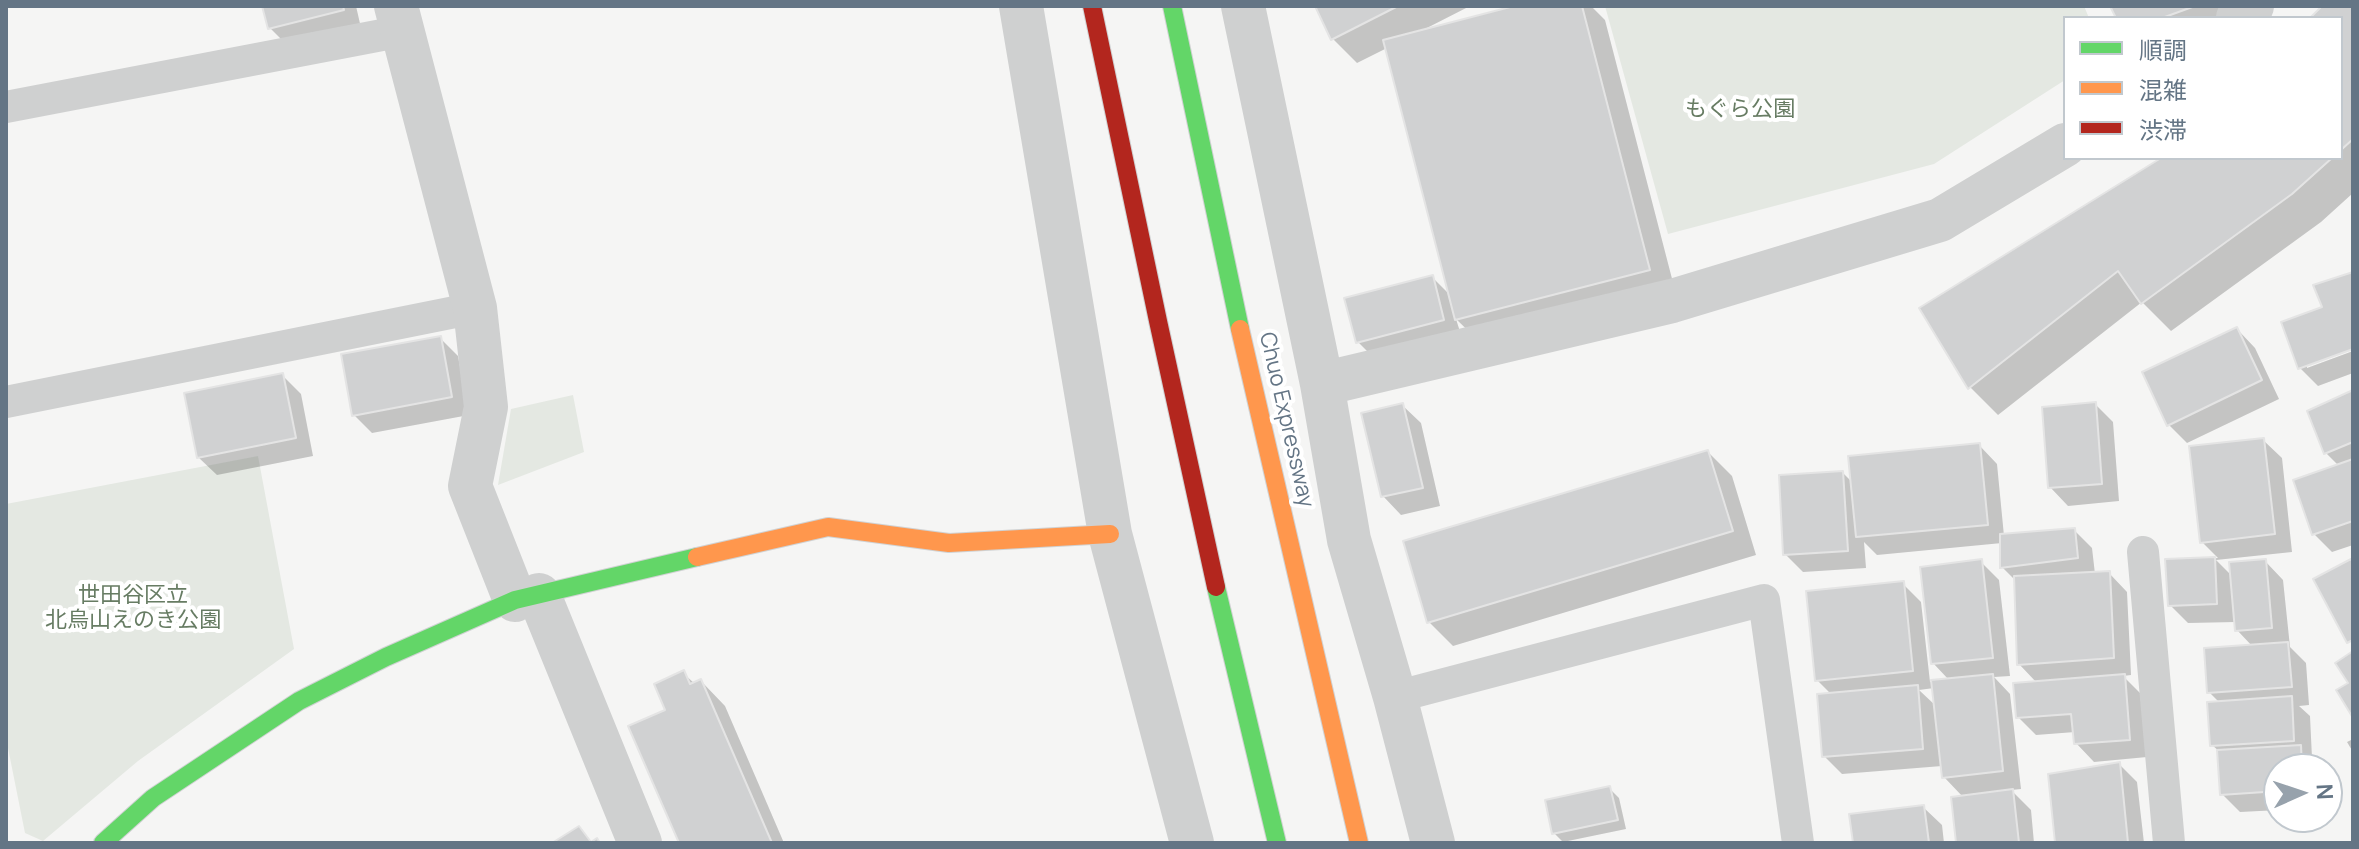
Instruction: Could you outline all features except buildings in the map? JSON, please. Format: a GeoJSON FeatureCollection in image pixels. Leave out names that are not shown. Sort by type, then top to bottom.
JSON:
{"type":"FeatureCollection","features":[{"type":"Feature","properties":{"kind":"main road"},"geometry":{"type":"LineString","coordinates":[[1092,6],[1244,709],[1277,843]]}},
{"type":"Feature","properties":{"kind":"main road","name":"Chuo Expressway"},"geometry":{"type":"LineString","coordinates":[[1172,6],[1204,165],[1359,843]]}},
{"type":"Feature","properties":{"kind":"main road"},"geometry":{"type":"LineString","coordinates":[[103,843],[153,798],[299,701],[386,657],[527,597],[828,527],[949,543],[1110,534]]}},
{"type":"Feature","properties":{"kind":"street"},"geometry":{"type":"LineString","coordinates":[[1021,6],[1110,534],[1192,843]]}},
{"type":"Feature","properties":{"kind":"street"},"geometry":{"type":"LineString","coordinates":[[1243,6],[1322,384],[1349,540],[1433,843]]}},
{"type":"Feature","properties":{"kind":"street"},"geometry":{"type":"LineString","coordinates":[[399,19],[475,308],[486,407],[470,486],[527,597],[640,843]]}},
{"type":"Feature","properties":{"kind":"street"},"geometry":{"type":"LineString","coordinates":[[1322,384],[1672,301],[1940,220],[2063,146]]}},
{"type":"Feature","properties":{"kind":"lane"},"geometry":{"type":"LineString","coordinates":[[6,107],[399,19]]}},
{"type":"Feature","properties":{"kind":"lane"},"geometry":{"type":"LineString","coordinates":[[6,402],[475,308]]}},
{"type":"Feature","properties":{"kind":"lane"},"geometry":{"type":"LineString","coordinates":[[2143,552],[2169,843]]}},
{"type":"Feature","properties":{"kind":"lane"},"geometry":{"type":"LineString","coordinates":[[1395,697],[1764,600],[1798,843]]}},
{"type":"Feature","properties":{"kind":"green space","name":"もぐら公園"},"geometry":{"type":"Polygon","coordinates":[[[1605,6],[2084,6],[2088,16],[2063,16],[2063,81],[1934,164],[1668,234],[1605,6]]]}},
{"type":"Feature","properties":{"kind":"green space"},"geometry":{"type":"Polygon","coordinates":[[[573,395],[584,452],[498,485],[511,409],[573,395]]]}},
{"type":"Feature","properties":{"kind":"green space","name":"世田谷区立 北烏山えのき公園"},"geometry":{"type":"Polygon","coordinates":[[[258,456],[294,649],[138,761],[43,841],[25,833],[6,738],[6,504],[258,456]]]}},
{"type":"Feature","properties":{"kind":"traffic: fast"},"geometry":{"type":"LineString","coordinates":[[1172,6],[1240,329]]}},
{"type":"Feature","properties":{"kind":"traffic: fast"},"geometry":{"type":"LineString","coordinates":[[103,843],[153,798],[299,701],[386,657],[515,600],[697,557]]}},
{"type":"Feature","properties":{"kind":"traffic: fast"},"geometry":{"type":"LineString","coordinates":[[1216,587],[1277,843]]}},
{"type":"Feature","properties":{"kind":"traffic: slow"},"geometry":{"type":"LineString","coordinates":[[1240,329],[1359,843]]}},
{"type":"Feature","properties":{"kind":"traffic: slow"},"geometry":{"type":"LineString","coordinates":[[697,557],[828,527],[949,543],[1110,534]]}},
{"type":"Feature","properties":{"kind":"traffic: jam"},"geometry":{"type":"LineString","coordinates":[[1092,6],[1216,587]]}}]}
